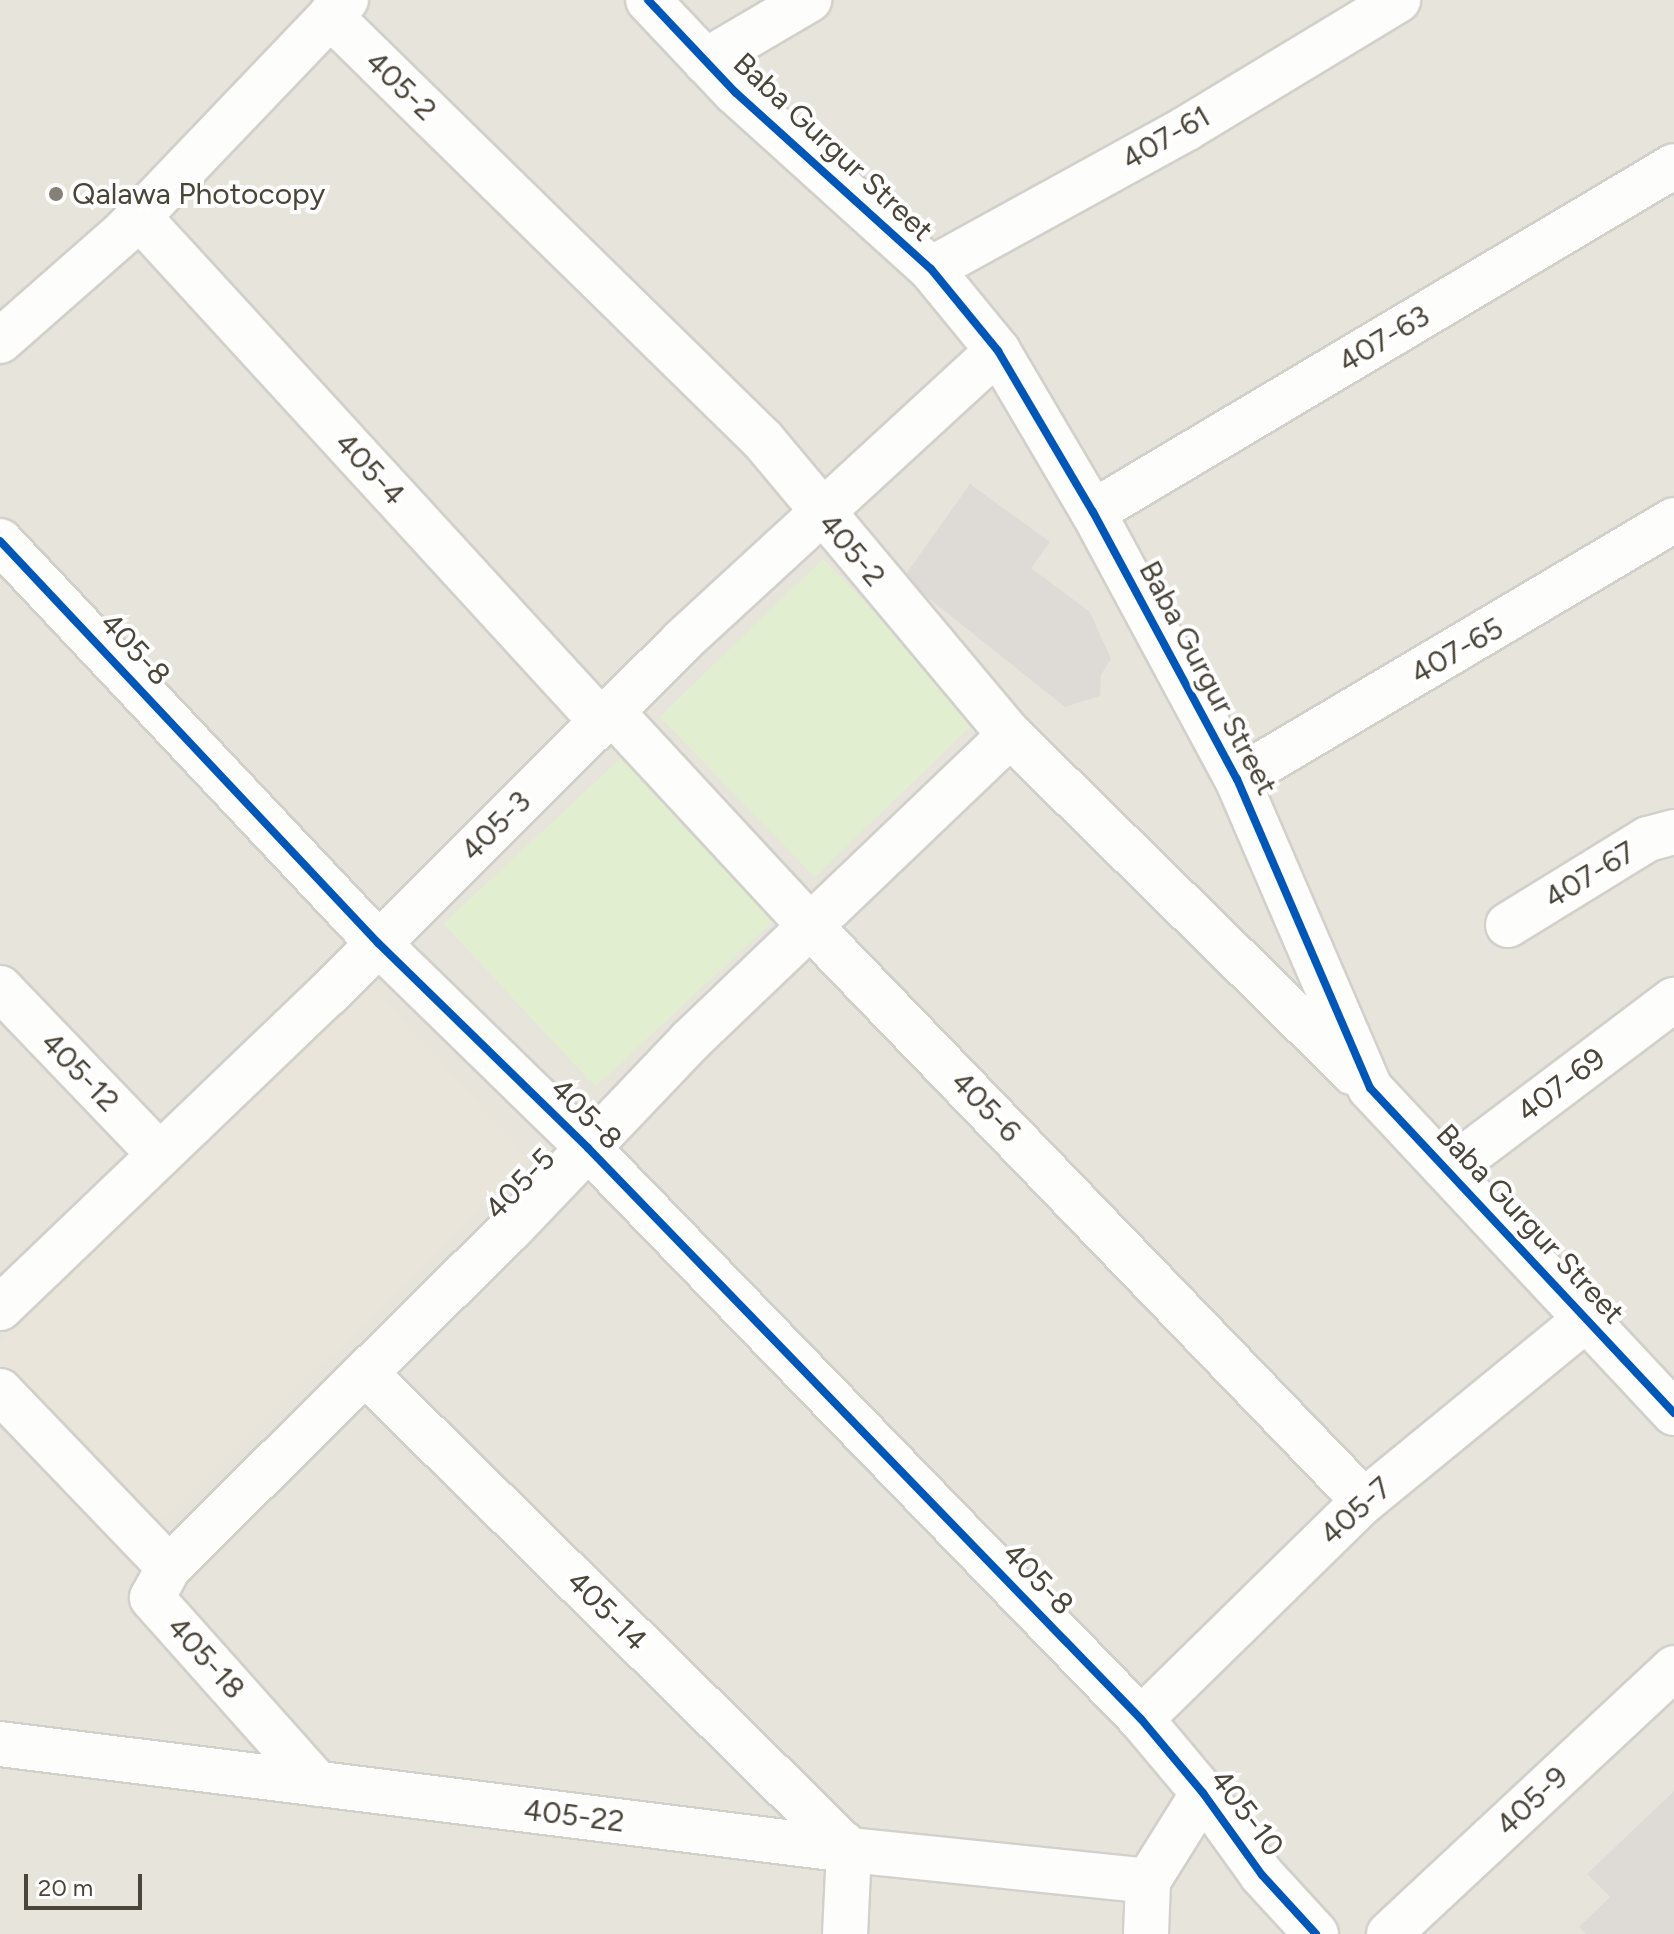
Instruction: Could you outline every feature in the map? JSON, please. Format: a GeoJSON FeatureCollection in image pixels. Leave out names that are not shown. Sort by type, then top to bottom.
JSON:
{"type":"FeatureCollection","features":[{"type":"Feature","properties":{"kind":"street","name":"Baba Gurgur Street"},"geometry":{"type":"LineString","coordinates":[[648,0],[705,61],[931,269],[998,351],[1093,512],[1237,779],[1370,1088],[1586,1319],[1666,1388]]}},
{"type":"Feature","properties":{"kind":"street"},"geometry":{"type":"LineString","coordinates":[[705,61],[809,0]]}},
{"type":"Feature","properties":{"kind":"street","name":"407-61"},"geometry":{"type":"LineString","coordinates":[[931,269],[1187,128],[1398,0]]}},
{"type":"Feature","properties":{"kind":"street"},"geometry":{"type":"LineString","coordinates":[[0,341],[139,217],[338,8]]}},
{"type":"Feature","properties":{"kind":"street","name":"405-2"},"geometry":{"type":"LineString","coordinates":[[338,8],[763,440],[1010,735],[1370,1088]]}},
{"type":"Feature","properties":{"kind":"street","name":"407-63"},"geometry":{"type":"LineString","coordinates":[[1093,512],[1674,166]]}},
{"type":"Feature","properties":{"kind":"street","name":"405-4"},"geometry":{"type":"LineString","coordinates":[[139,217],[606,716]]}},
{"type":"Feature","properties":{"kind":"street","name":"405-3"},"geometry":{"type":"LineString","coordinates":[[0,1308],[378,943],[606,716],[998,351]]}},
{"type":"Feature","properties":{"kind":"street","name":"407-65"},"geometry":{"type":"LineString","coordinates":[[1237,779],[1674,520]]}},
{"type":"Feature","properties":{"kind":"street","name":"405-8"},"geometry":{"type":"LineString","coordinates":[[0,541],[378,943],[588,1148],[1141,1719]]}},
{"type":"Feature","properties":{"kind":"street","name":"405-6"},"geometry":{"type":"LineString","coordinates":[[606,716],[1364,1501]]}},
{"type":"Feature","properties":{"kind":"street","name":"405-5"},"geometry":{"type":"LineString","coordinates":[[169,1567],[810,926],[1010,735]]}},
{"type":"Feature","properties":{"kind":"street","name":"407-67"},"geometry":{"type":"LineString","coordinates":[[1508,925],[1648,839],[1672,835]]}},
{"type":"Feature","properties":{"kind":"street","name":"405-12"},"geometry":{"type":"LineString","coordinates":[[0,988],[160,1155]]}},
{"type":"Feature","properties":{"kind":"street","name":"407-69"},"geometry":{"type":"LineString","coordinates":[[1448,1170],[1674,1000]]}},
{"type":"Feature","properties":{"kind":"street","name":"405-7"},"geometry":{"type":"LineString","coordinates":[[1141,1719],[1364,1501],[1586,1319]]}},
{"type":"Feature","properties":{"kind":"street","name":"405-14"},"geometry":{"type":"LineString","coordinates":[[365,1373],[849,1850]]}},
{"type":"Feature","properties":{"kind":"street"},"geometry":{"type":"LineString","coordinates":[[0,1391],[169,1567]]}},
{"type":"Feature","properties":{"kind":"street","name":"405-18"},"geometry":{"type":"LineString","coordinates":[[169,1567],[152,1598],[318,1784]]}},
{"type":"Feature","properties":{"kind":"street","name":"405-9"},"geometry":{"type":"LineString","coordinates":[[1389,1934],[1674,1668]]}},
{"type":"Feature","properties":{"kind":"street","name":"405-10"},"geometry":{"type":"LineString","coordinates":[[1141,1719],[1203,1793],[1262,1875],[1316,1934]]}},
{"type":"Feature","properties":{"kind":"street","name":"405-22"},"geometry":{"type":"LineString","coordinates":[[0,1744],[849,1850],[1148,1881]]}},
{"type":"Feature","properties":{"kind":"street"},"geometry":{"type":"LineString","coordinates":[[1146,1934],[1148,1881],[1203,1793]]}},
{"type":"Feature","properties":{"kind":"street"},"geometry":{"type":"LineString","coordinates":[[845,1934],[849,1850]]}},
{"type":"Feature","properties":{"kind":"shaded area"},"geometry":{"type":"Polygon","coordinates":[[[0,0],[1674,0],[1674,1934],[0,1934],[0,0]]]}},
{"type":"Feature","properties":{"kind":"shaded area"},"geometry":{"type":"Polygon","coordinates":[[[370,984],[530,1161],[157,1525],[0,1364],[0,1344],[370,984]]]}},
{"type":"Feature","properties":{"kind":"green space"},"geometry":{"type":"Polygon","coordinates":[[[823,559],[978,719],[815,877],[660,717],[823,559]]]}},
{"type":"Feature","properties":{"kind":"green space"},"geometry":{"type":"Polygon","coordinates":[[[621,758],[773,921],[595,1087],[443,924],[621,758]]]}},
{"type":"Feature","properties":{"kind":"building"},"geometry":{"type":"Polygon","coordinates":[[[970,484],[1050,542],[1031,568],[1090,612],[1111,659],[1101,675],[1100,696],[1065,707],[903,578],[970,484]]]}},
{"type":"Feature","properties":{"kind":"building"},"geometry":{"type":"Polygon","coordinates":[[[1674,1791],[1674,1934],[1586,1934],[1579,1927],[1610,1897],[1587,1874],[1674,1791]]]}},
{"type":"Feature","properties":{"kind":"cycle path"},"geometry":{"type":"LineString","coordinates":[[648,0],[735,92],[931,269],[998,351],[1093,512],[1237,779],[1370,1088],[1674,1413]]}},
{"type":"Feature","properties":{"kind":"cycle path"},"geometry":{"type":"LineString","coordinates":[[0,541],[378,943],[588,1148],[1141,1719],[1203,1793],[1262,1875],[1316,1934]]}},
{"type":"Feature","properties":{"kind":"place","name":"Qalawa Photocopy"},"geometry":{"type":"Point","coordinates":[56,194]}}]}
